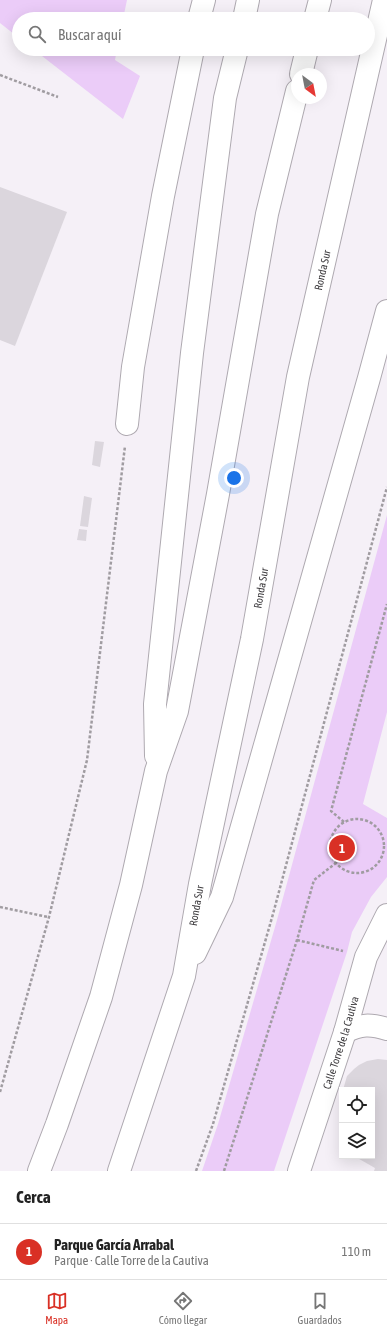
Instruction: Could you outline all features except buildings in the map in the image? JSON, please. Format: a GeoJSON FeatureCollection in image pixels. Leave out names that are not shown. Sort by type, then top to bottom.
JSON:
{"type":"FeatureCollection","features":[{"type":"Feature","properties":{"kind":"main road"},"geometry":{"type":"LineString","coordinates":[[201,12],[204,0]]}},
{"type":"Feature","properties":{"kind":"main road"},"geometry":{"type":"LineString","coordinates":[[245,12],[248,0]]}},
{"type":"Feature","properties":{"kind":"main road"},"geometry":{"type":"LineString","coordinates":[[317,12],[320,0]]}},
{"type":"Feature","properties":{"kind":"main road","name":"Ronda Sur"},"geometry":{"type":"LineString","coordinates":[[375,39],[384,0]]}},
{"type":"Feature","properties":{"kind":"main road"},"geometry":{"type":"LineString","coordinates":[[127,424],[133,366],[163,196],[178,130],[192,56]]}},
{"type":"Feature","properties":{"kind":"main road"},"geometry":{"type":"LineString","coordinates":[[156,771],[155,704],[192,353],[225,98],[235,56]]}},
{"type":"Feature","properties":{"kind":"main road"},"geometry":{"type":"LineString","coordinates":[[303,68],[306,56]]}},
{"type":"Feature","properties":{"kind":"main road","name":"Ronda Sur"},"geometry":{"type":"LineString","coordinates":[[119,1171],[184,976],[200,884],[252,639],[298,377],[371,56]]}},
{"type":"Feature","properties":{"kind":"main road"},"geometry":{"type":"LineString","coordinates":[[39,1171],[101,998],[131,885],[156,771],[177,711],[218,494],[267,214],[294,104]]}},
{"type":"Feature","properties":{"kind":"main road"},"geometry":{"type":"LineString","coordinates":[[184,976],[222,898],[370,378],[387,311]]}},
{"type":"Feature","properties":{"kind":"main road","name":"Calle Torre de la Cautiva"},"geometry":{"type":"LineString","coordinates":[[299,1171],[345,1032],[366,957],[387,916]]}},
{"type":"Feature","properties":{"kind":"main road"},"geometry":{"type":"LineString","coordinates":[[345,1032],[353,1028],[372,1025],[387,1029]]}},
{"type":"Feature","properties":{"kind":"path"},"geometry":{"type":"LineString","coordinates":[[0,75],[58,97]]}},
{"type":"Feature","properties":{"kind":"path"},"geometry":{"type":"LineString","coordinates":[[0,1092],[49,918],[87,760],[127,424]]}},
{"type":"Feature","properties":{"kind":"path"},"geometry":{"type":"LineString","coordinates":[[196,1171],[213,1124],[274,914],[387,487]]}},
{"type":"Feature","properties":{"kind":"path"},"geometry":{"type":"LineString","coordinates":[[344,822],[331,811],[387,604]]}},
{"type":"Feature","properties":{"kind":"path"},"geometry":{"type":"LineString","coordinates":[[352,819],[368,821],[377,827],[383,836],[385,845],[383,856],[378,864],[364,873],[352,873],[343,870],[332,856],[330,842],[336,829],[344,822],[352,819]]}},
{"type":"Feature","properties":{"kind":"path"},"geometry":{"type":"LineString","coordinates":[[224,1171],[297,940],[314,880],[336,863]]}},
{"type":"Feature","properties":{"kind":"path"},"geometry":{"type":"LineString","coordinates":[[0,908],[49,918]]}},
{"type":"Feature","properties":{"kind":"path"},"geometry":{"type":"LineString","coordinates":[[297,940],[347,952]]}},
{"type":"Feature","properties":{"kind":"shaded area"},"geometry":{"type":"Polygon","coordinates":[[[0,0],[127,0],[124,12],[12,12],[12,32],[0,23],[0,0]]]}},
{"type":"Feature","properties":{"kind":"shaded area"},"geometry":{"type":"Polygon","coordinates":[[[42,56],[116,56],[115,60],[140,76],[123,119],[42,56]]]}},
{"type":"Feature","properties":{"kind":"shaded area"},"geometry":{"type":"Polygon","coordinates":[[[387,515],[387,712],[363,804],[387,818],[387,877],[371,897],[352,932],[347,952],[274,1171],[202,1171],[218,1124],[277,920],[387,515]]]}},
{"type":"Feature","properties":{"kind":"place","name":"Parque García Arrabal"},"geometry":{"type":"Point","coordinates":[342,848]}}]}
